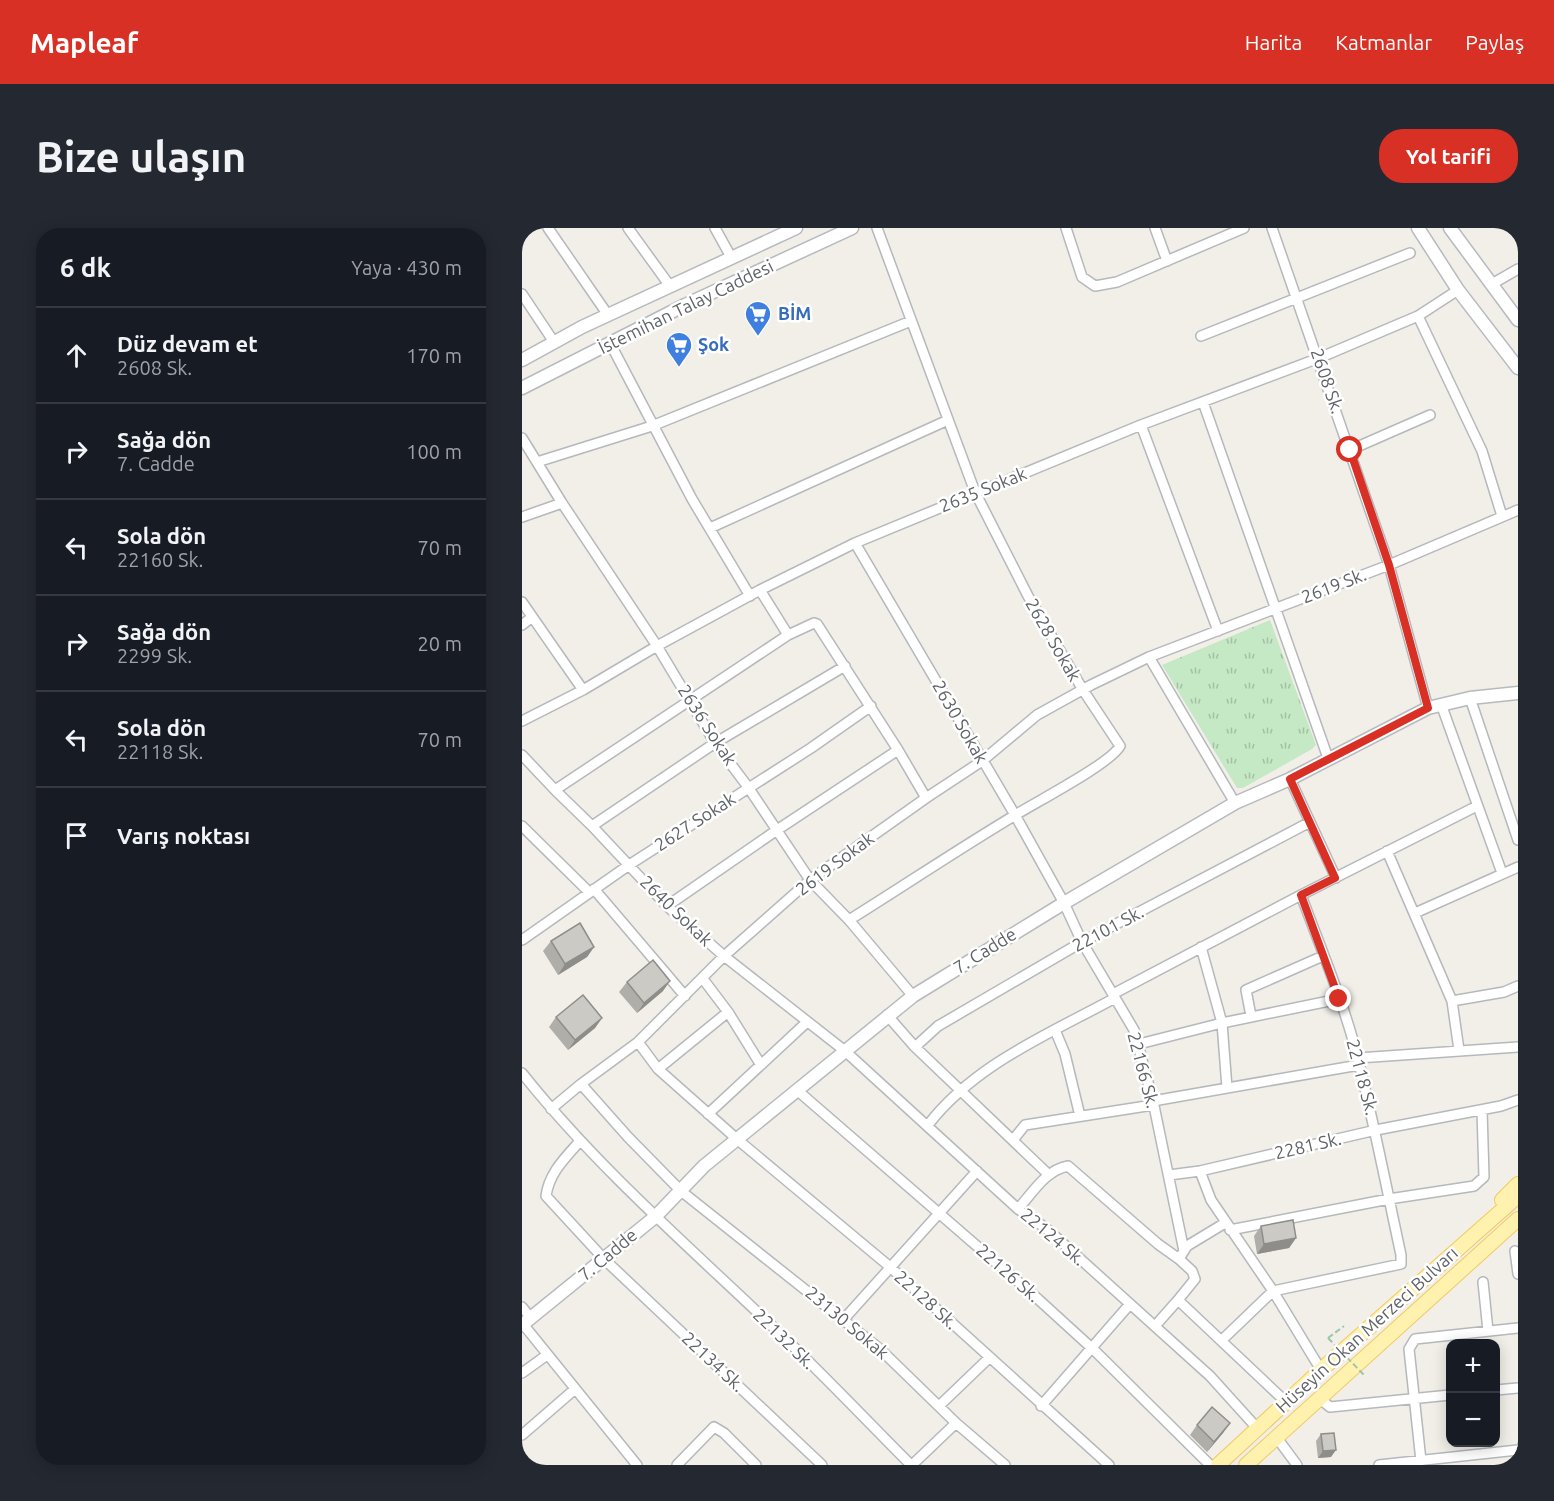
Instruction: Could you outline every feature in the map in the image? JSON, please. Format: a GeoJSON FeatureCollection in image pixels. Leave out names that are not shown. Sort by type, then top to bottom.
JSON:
{"type":"FeatureCollection","features":[{"type":"Feature","properties":{"kind":"main road"},"geometry":{"type":"LineString","coordinates":[[1475,1235],[1505,1196],[1518,1184]]}},
{"type":"Feature","properties":{"kind":"main road","name":"Hüseyin Okan Merzeci Bulvarı"},"geometry":{"type":"LineString","coordinates":[[1218,1465],[1518,1196]]}},
{"type":"Feature","properties":{"kind":"main road","name":"Hüseyin Okan Merzeci Bulvarı"},"geometry":{"type":"LineString","coordinates":[[1248,1464],[1518,1219]]}},
{"type":"Feature","properties":{"kind":"main road"},"geometry":{"type":"LineString","coordinates":[[1485,1249],[1518,1227]]}},
{"type":"Feature","properties":{"kind":"street"},"geometry":{"type":"LineString","coordinates":[[548,228],[608,315]]}},
{"type":"Feature","properties":{"kind":"street"},"geometry":{"type":"LineString","coordinates":[[628,228],[670,286]]}},
{"type":"Feature","properties":{"kind":"street"},"geometry":{"type":"LineString","coordinates":[[715,228],[731,257]]}},
{"type":"Feature","properties":{"kind":"street","name":"İstemihan Talay Caddesi"},"geometry":{"type":"LineString","coordinates":[[522,360],[608,315],[796,228]]}},
{"type":"Feature","properties":{"kind":"street","name":"İstemihan Talay Caddesi"},"geometry":{"type":"LineString","coordinates":[[522,388],[685,306],[852,228]]}},
{"type":"Feature","properties":{"kind":"street","name":"2628 Sokak"},"geometry":{"type":"LineString","coordinates":[[849,920],[1116,753],[1120,746],[1083,690],[1028,596],[975,492],[877,228]]}},
{"type":"Feature","properties":{"kind":"street"},"geometry":{"type":"LineString","coordinates":[[1066,228],[1082,277],[1095,286],[1117,282],[1244,228]]}},
{"type":"Feature","properties":{"kind":"street"},"geometry":{"type":"LineString","coordinates":[[1155,228],[1167,261]]}},
{"type":"Feature","properties":{"kind":"street","name":"2608 Sk."},"geometry":{"type":"LineString","coordinates":[[1272,228],[1389,565],[1428,708]]}},
{"type":"Feature","properties":{"kind":"street"},"geometry":{"type":"LineString","coordinates":[[1418,228],[1458,290],[1518,368]]}},
{"type":"Feature","properties":{"kind":"street"},"geometry":{"type":"LineString","coordinates":[[1450,228],[1518,320]]}},
{"type":"Feature","properties":{"kind":"street"},"geometry":{"type":"LineString","coordinates":[[1202,336],[1410,253]]}},
{"type":"Feature","properties":{"kind":"street"},"geometry":{"type":"LineString","coordinates":[[1492,284],[1518,269]]}},
{"type":"Feature","properties":{"kind":"street","name":"2635 Sokak"},"geometry":{"type":"LineString","coordinates":[[522,721],[583,690],[657,646],[760,590],[855,543],[1141,425],[1319,358],[1418,316],[1458,290]]}},
{"type":"Feature","properties":{"kind":"street"},"geometry":{"type":"LineString","coordinates":[[522,294],[554,342]]}},
{"type":"Feature","properties":{"kind":"street"},"geometry":{"type":"LineString","coordinates":[[1418,316],[1482,451],[1502,516]]}},
{"type":"Feature","properties":{"kind":"street"},"geometry":{"type":"LineString","coordinates":[[537,462],[652,426],[911,321]]}},
{"type":"Feature","properties":{"kind":"street"},"geometry":{"type":"LineString","coordinates":[[610,343],[692,499],[750,596]]}},
{"type":"Feature","properties":{"kind":"street"},"geometry":{"type":"LineString","coordinates":[[1203,402],[1328,758]]}},
{"type":"Feature","properties":{"kind":"street"},"geometry":{"type":"LineString","coordinates":[[1350,450],[1430,415]]}},
{"type":"Feature","properties":{"kind":"street"},"geometry":{"type":"LineString","coordinates":[[710,528],[948,420]]}},
{"type":"Feature","properties":{"kind":"street"},"geometry":{"type":"LineString","coordinates":[[1141,425],[1218,631]]}},
{"type":"Feature","properties":{"kind":"street","name":"2636 Sokak"},"geometry":{"type":"LineString","coordinates":[[522,438],[657,646],[715,742],[810,880],[849,920],[913,996]]}},
{"type":"Feature","properties":{"kind":"street"},"geometry":{"type":"LineString","coordinates":[[522,517],[562,502]]}},
{"type":"Feature","properties":{"kind":"street","name":"2619 Sk."},"geometry":{"type":"LineString","coordinates":[[1149,657],[1389,565],[1518,510]]}},
{"type":"Feature","properties":{"kind":"street","name":"2630 Sokak"},"geometry":{"type":"LineString","coordinates":[[855,543],[1015,815],[1064,903]]}},
{"type":"Feature","properties":{"kind":"street"},"geometry":{"type":"LineString","coordinates":[[760,590],[788,635]]}},
{"type":"Feature","properties":{"kind":"street"},"geometry":{"type":"LineString","coordinates":[[522,602],[583,690]]}},
{"type":"Feature","properties":{"kind":"street"},"geometry":{"type":"LineString","coordinates":[[522,625],[532,617]]}},
{"type":"Feature","properties":{"kind":"street"},"geometry":{"type":"LineString","coordinates":[[555,790],[788,635],[814,623],[817,624],[871,706],[926,798]]}},
{"type":"Feature","properties":{"kind":"street"},"geometry":{"type":"LineString","coordinates":[[1149,657],[1234,803]]}},
{"type":"Feature","properties":{"kind":"street","name":"2619 Sokak"},"geometry":{"type":"LineString","coordinates":[[551,1109],[638,1042],[724,956],[810,880],[982,761],[1037,715],[1149,657]]}},
{"type":"Feature","properties":{"kind":"street"},"geometry":{"type":"LineString","coordinates":[[592,826],[715,742],[845,666]]}},
{"type":"Feature","properties":{"kind":"street","name":"7. Cadde"},"geometry":{"type":"LineString","coordinates":[[525,1322],[655,1216],[704,1166],[913,996],[1064,903],[1234,803],[1290,779],[1428,708],[1470,698],[1518,693]]}},
{"type":"Feature","properties":{"kind":"street"},"geometry":{"type":"LineString","coordinates":[[1470,698],[1518,840]]}},
{"type":"Feature","properties":{"kind":"street"},"geometry":{"type":"LineString","coordinates":[[1441,705],[1502,873]]}},
{"type":"Feature","properties":{"kind":"street","name":"2627 Sokak"},"geometry":{"type":"LineString","coordinates":[[522,940],[629,865],[811,748],[871,706]]}},
{"type":"Feature","properties":{"kind":"street"},"geometry":{"type":"LineString","coordinates":[[667,906],[898,750]]}},
{"type":"Feature","properties":{"kind":"street","name":"2640 Sokak"},"geometry":{"type":"LineString","coordinates":[[522,755],[667,906],[724,956],[845,1051]]}},
{"type":"Feature","properties":{"kind":"street"},"geometry":{"type":"LineString","coordinates":[[1290,779],[1335,878]]}},
{"type":"Feature","properties":{"kind":"street"},"geometry":{"type":"LineString","coordinates":[[928,1125],[959,1090],[979,1074],[1201,947],[1477,806]]}},
{"type":"Feature","properties":{"kind":"street","name":"22101 Sk."},"geometry":{"type":"LineString","coordinates":[[915,1047],[938,1026],[1082,942],[1310,822]]}},
{"type":"Feature","properties":{"kind":"street"},"geometry":{"type":"LineString","coordinates":[[522,826],[592,891],[685,996]]}},
{"type":"Feature","properties":{"kind":"street"},"geometry":{"type":"LineString","coordinates":[[1387,851],[1452,1001],[1459,1050]]}},
{"type":"Feature","properties":{"kind":"street"},"geometry":{"type":"LineString","coordinates":[[1414,913],[1518,867]]}},
{"type":"Feature","properties":{"kind":"street","name":"22118 Sk."},"geometry":{"type":"LineString","coordinates":[[1273,1291],[1401,1264],[1376,1130],[1358,1062],[1339,999],[1301,895]]}},
{"type":"Feature","properties":{"kind":"street","name":"22166 Sk."},"geometry":{"type":"LineString","coordinates":[[1064,903],[1082,942],[1134,1030],[1139,1044],[1169,1175],[1182,1255]]}},
{"type":"Feature","properties":{"kind":"street"},"geometry":{"type":"LineString","coordinates":[[1201,947],[1222,1023],[1227,1088]]}},
{"type":"Feature","properties":{"kind":"street"},"geometry":{"type":"LineString","coordinates":[[1251,1016],[1246,990],[1323,956]]}},
{"type":"Feature","properties":{"kind":"street"},"geometry":{"type":"LineString","coordinates":[[703,979],[728,1012],[761,1065]]}},
{"type":"Feature","properties":{"kind":"street"},"geometry":{"type":"LineString","coordinates":[[1452,1001],[1504,992],[1518,986]]}},
{"type":"Feature","properties":{"kind":"street"},"geometry":{"type":"LineString","coordinates":[[1139,1044],[1251,1016],[1339,999]]}},
{"type":"Feature","properties":{"kind":"street"},"geometry":{"type":"LineString","coordinates":[[658,1069],[728,1012]]}},
{"type":"Feature","properties":{"kind":"street"},"geometry":{"type":"LineString","coordinates":[[887,1015],[915,1047],[1048,1174]]}},
{"type":"Feature","properties":{"kind":"street"},"geometry":{"type":"LineString","coordinates":[[708,1114],[807,1022]]}},
{"type":"Feature","properties":{"kind":"street"},"geometry":{"type":"LineString","coordinates":[[1055,1030],[1065,1054],[1080,1116]]}},
{"type":"Feature","properties":{"kind":"street","name":"22128 Sk."},"geometry":{"type":"LineString","coordinates":[[638,1042],[658,1069],[738,1140],[889,1266],[1108,1465]]}},
{"type":"Feature","properties":{"kind":"street"},"geometry":{"type":"LineString","coordinates":[[1013,1140],[1025,1125],[1153,1103],[1358,1062],[1459,1050],[1518,1047]]}},
{"type":"Feature","properties":{"kind":"street","name":"22124 Sk."},"geometry":{"type":"LineString","coordinates":[[845,1051],[1018,1209],[1047,1229],[1210,1376],[1257,1428]]}},
{"type":"Feature","properties":{"kind":"street","name":"22132 Sk."},"geometry":{"type":"LineString","coordinates":[[522,1073],[580,1141],[655,1216],[774,1328],[911,1465]]}},
{"type":"Feature","properties":{"kind":"street","name":"23130 Sokak"},"geometry":{"type":"LineString","coordinates":[[581,1084],[628,1137],[681,1191],[844,1318],[881,1350],[956,1423],[1005,1465]]}},
{"type":"Feature","properties":{"kind":"street","name":"22126 Sk."},"geometry":{"type":"LineString","coordinates":[[798,1091],[1091,1347],[1209,1465]]}},
{"type":"Feature","properties":{"kind":"street","name":"2281 Sk."},"geometry":{"type":"LineString","coordinates":[[1169,1175],[1200,1171],[1376,1130],[1501,1106],[1518,1100]]}},
{"type":"Feature","properties":{"kind":"street"},"geometry":{"type":"LineString","coordinates":[[1182,1255],[1187,1246],[1228,1227],[1474,1186],[1484,1177],[1482,1110]]}},
{"type":"Feature","properties":{"kind":"street","name":"22134 Sk."},"geometry":{"type":"LineString","coordinates":[[580,1141],[556,1169],[548,1183],[546,1196],[604,1259],[822,1465]]}},
{"type":"Feature","properties":{"kind":"street"},"geometry":{"type":"LineString","coordinates":[[1018,1209],[1048,1174],[1058,1168],[1068,1166],[1158,1244],[1182,1255],[1195,1279],[1155,1326]]}},
{"type":"Feature","properties":{"kind":"street"},"geometry":{"type":"LineString","coordinates":[[844,1318],[977,1171]]}},
{"type":"Feature","properties":{"kind":"street"},"geometry":{"type":"LineString","coordinates":[[1200,1171],[1211,1200],[1273,1291],[1322,1370]]}},
{"type":"Feature","properties":{"kind":"street"},"geometry":{"type":"LineString","coordinates":[[1515,1251],[1518,1274]]}},
{"type":"Feature","properties":{"kind":"street"},"geometry":{"type":"LineString","coordinates":[[1483,1282],[1488,1331]]}},
{"type":"Feature","properties":{"kind":"street"},"geometry":{"type":"LineString","coordinates":[[1221,1340],[1273,1291]]}},
{"type":"Feature","properties":{"kind":"street"},"geometry":{"type":"LineString","coordinates":[[1178,1300],[1286,1402]]}},
{"type":"Feature","properties":{"kind":"street"},"geometry":{"type":"LineString","coordinates":[[1041,1406],[1130,1304]]}},
{"type":"Feature","properties":{"kind":"street"},"geometry":{"type":"LineString","coordinates":[[522,1307],[525,1322],[547,1355],[637,1465]]}},
{"type":"Feature","properties":{"kind":"street"},"geometry":{"type":"LineString","coordinates":[[1421,1461],[1409,1349],[1415,1339],[1518,1328]]}},
{"type":"Feature","properties":{"kind":"street"},"geometry":{"type":"LineString","coordinates":[[522,1373],[547,1355]]}},
{"type":"Feature","properties":{"kind":"street"},"geometry":{"type":"LineString","coordinates":[[939,1406],[989,1358]]}},
{"type":"Feature","properties":{"kind":"street"},"geometry":{"type":"LineString","coordinates":[[1500,1390],[1518,1388]]}},
{"type":"Feature","properties":{"kind":"street"},"geometry":{"type":"LineString","coordinates":[[522,1435],[575,1389]]}},
{"type":"Feature","properties":{"kind":"street"},"geometry":{"type":"LineString","coordinates":[[1319,1398],[1330,1407],[1446,1395]]}},
{"type":"Feature","properties":{"kind":"street"},"geometry":{"type":"LineString","coordinates":[[911,1465],[956,1423]]}},
{"type":"Feature","properties":{"kind":"street"},"geometry":{"type":"LineString","coordinates":[[677,1465],[714,1426],[756,1465]]}},
{"type":"Feature","properties":{"kind":"street"},"geometry":{"type":"LineString","coordinates":[[1277,1438],[1297,1465]]}},
{"type":"Feature","properties":{"kind":"street"},"geometry":{"type":"LineString","coordinates":[[1379,1465],[1518,1450]]}},
{"type":"Feature","properties":{"kind":"path"},"geometry":{"type":"LineString","coordinates":[[1344,1326],[1328,1338],[1364,1375]]}},
{"type":"Feature","properties":{"kind":"green space"},"geometry":{"type":"Polygon","coordinates":[[[1270,620],[1316,745],[1243,788],[1237,788],[1162,665],[1270,620]]]}},
{"type":"Feature","properties":{"kind":"building"},"geometry":{"type":"Polygon","coordinates":[[[580,923],[594,947],[565,964],[551,941],[580,923]]]}},
{"type":"Feature","properties":{"kind":"building"},"geometry":{"type":"Polygon","coordinates":[[[653,960],[670,981],[644,1003],[627,982],[653,960]]]}},
{"type":"Feature","properties":{"kind":"building"},"geometry":{"type":"Polygon","coordinates":[[[583,995],[602,1018],[575,1040],[556,1017],[583,995]]]}},
{"type":"Feature","properties":{"kind":"building"},"geometry":{"type":"Polygon","coordinates":[[[1293,1220],[1296,1238],[1264,1244],[1261,1226],[1293,1220]]]}},
{"type":"Feature","properties":{"kind":"building"},"geometry":{"type":"Polygon","coordinates":[[[1212,1407],[1230,1423],[1214,1442],[1197,1425],[1212,1407]]]}},
{"type":"Feature","properties":{"kind":"building"},"geometry":{"type":"Polygon","coordinates":[[[1334,1433],[1336,1450],[1323,1451],[1321,1434],[1334,1433]]]}},
{"type":"Feature","properties":{"kind":"place","name":"BİM"},"geometry":{"type":"Point","coordinates":[758,337]}},
{"type":"Feature","properties":{"kind":"place","name":"Şok"},"geometry":{"type":"Point","coordinates":[679,368]}},
{"type":"Feature","properties":{"kind":"route"},"geometry":{"type":"LineString","coordinates":[[1339,999],[1301,895],[1335,878],[1290,779],[1428,708],[1389,565],[1350,450]]}}]}
